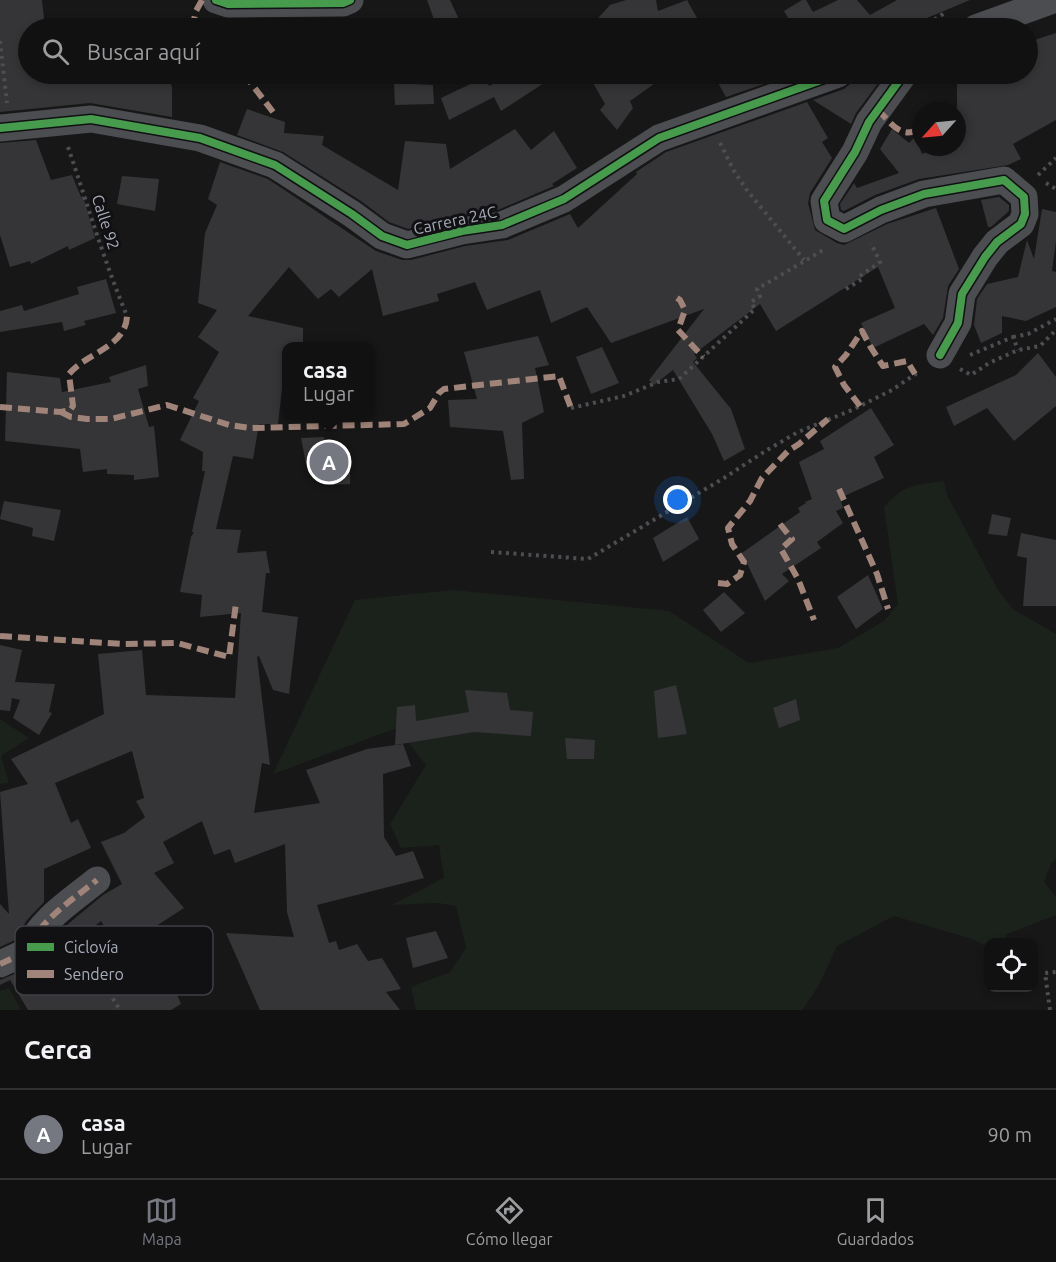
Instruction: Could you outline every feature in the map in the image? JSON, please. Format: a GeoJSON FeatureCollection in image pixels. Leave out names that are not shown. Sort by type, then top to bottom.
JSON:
{"type":"FeatureCollection","features":[{"type":"Feature","properties":{"kind":"street"},"geometry":{"type":"LineString","coordinates":[[216,0],[228,4],[250,4],[343,3],[350,0]]}},
{"type":"Feature","properties":{"kind":"street"},"geometry":{"type":"LineString","coordinates":[[1002,18],[1046,1]]}},
{"type":"Feature","properties":{"kind":"street","name":"Carrera 24C"},"geometry":{"type":"LineString","coordinates":[[2,128],[91,119],[200,138],[274,165],[352,214],[382,236],[406,244],[462,231],[502,225],[564,199],[659,138],[810,84]]}},
{"type":"Feature","properties":{"kind":"street"},"geometry":{"type":"LineString","coordinates":[[897,84],[869,122],[855,152],[824,201],[827,220],[852,225],[924,194],[1004,180],[1024,197],[1025,214],[1021,224],[998,242],[985,257],[962,294],[958,323],[946,359]]}},
{"type":"Feature","properties":{"kind":"street"},"geometry":{"type":"LineString","coordinates":[[43,926],[97,880]]}},
{"type":"Feature","properties":{"kind":"street"},"geometry":{"type":"LineString","coordinates":[[0,964],[15,957]]}},
{"type":"Feature","properties":{"kind":"path"},"geometry":{"type":"LineString","coordinates":[[937,18],[946,12]]}},
{"type":"Feature","properties":{"kind":"path"},"geometry":{"type":"LineString","coordinates":[[0,41],[7,98],[7,116],[2,128]]}},
{"type":"Feature","properties":{"kind":"path"},"geometry":{"type":"LineString","coordinates":[[715,134],[746,189],[804,260]]}},
{"type":"Feature","properties":{"kind":"path"},"geometry":{"type":"LineString","coordinates":[[1033,179],[1056,158]]}},
{"type":"Feature","properties":{"kind":"path"},"geometry":{"type":"LineString","coordinates":[[572,408],[624,396],[658,382],[679,379],[755,309],[751,302],[759,296],[757,289],[836,241],[852,225],[880,262],[860,276],[862,279],[846,289]]}},
{"type":"Feature","properties":{"kind":"path"},"geometry":{"type":"LineString","coordinates":[[491,552],[588,559],[798,432],[852,410],[946,359],[1029,334],[1056,319]]}},
{"type":"Feature","properties":{"kind":"path"},"geometry":{"type":"LineString","coordinates":[[946,359],[971,375],[989,363],[1018,350],[1040,346],[1056,330]]}},
{"type":"Feature","properties":{"kind":"path"},"geometry":{"type":"LineString","coordinates":[[1013,337],[1018,350]]}},
{"type":"Feature","properties":{"kind":"path"},"geometry":{"type":"LineString","coordinates":[[1050,1010],[1045,973],[1056,972]]}},
{"type":"Feature","properties":{"kind":"path"},"geometry":{"type":"LineString","coordinates":[[111,995],[120,1010]]}},
{"type":"Feature","properties":{"kind":"shaded area"},"geometry":{"type":"Polygon","coordinates":[[[944,481],[947,495],[998,590],[1013,609],[1056,634],[1056,859],[1051,864],[1044,882],[1056,897],[1056,915],[1007,934],[1005,938],[984,938],[984,945],[972,939],[894,916],[837,946],[818,987],[802,1010],[416,1010],[411,987],[450,972],[466,948],[456,906],[438,903],[391,905],[444,878],[439,845],[401,848],[390,824],[426,765],[397,728],[273,774],[355,600],[453,590],[669,611],[749,663],[838,648],[884,621],[898,604],[884,507],[904,490],[944,481]]]}},
{"type":"Feature","properties":{"kind":"shaded area"},"geometry":{"type":"Polygon","coordinates":[[[0,719],[29,738],[1,756],[9,783],[0,784],[0,719]]]}},
{"type":"Feature","properties":{"kind":"shaded area"},"geometry":{"type":"Polygon","coordinates":[[[9,988],[21,1010],[0,1010],[0,991],[9,988]]]}},
{"type":"Feature","properties":{"kind":"building"},"geometry":{"type":"Polygon","coordinates":[[[0,0],[42,0],[44,18],[18,18],[18,84],[171,84],[172,87],[172,117],[90,103],[0,112],[0,0]]]}},
{"type":"Feature","properties":{"kind":"building"},"geometry":{"type":"Polygon","coordinates":[[[427,0],[450,0],[458,18],[433,18],[427,0]]]}},
{"type":"Feature","properties":{"kind":"building"},"geometry":{"type":"Polygon","coordinates":[[[626,0],[656,0],[658,11],[687,0],[697,18],[598,18],[610,5],[626,0]]]}},
{"type":"Feature","properties":{"kind":"building"},"geometry":{"type":"Polygon","coordinates":[[[802,0],[806,0],[813,12],[838,0],[857,0],[870,15],[897,0],[970,0],[927,18],[788,18],[784,11],[802,0]]]}},
{"type":"Feature","properties":{"kind":"building"},"geometry":{"type":"Polygon","coordinates":[[[1056,33],[1056,120],[1013,144],[1021,159],[1008,165],[919,179],[875,195],[844,211],[841,210],[840,204],[854,183],[857,188],[899,173],[880,149],[892,129],[909,143],[912,140],[912,156],[966,156],[966,102],[957,102],[957,84],[1038,84],[1038,39],[1056,33]]]}},
{"type":"Feature","properties":{"kind":"building"},"geometry":{"type":"Polygon","coordinates":[[[394,84],[433,85],[434,104],[395,105],[394,84]]]}},
{"type":"Feature","properties":{"kind":"building"},"geometry":{"type":"Polygon","coordinates":[[[470,84],[488,84],[489,86],[493,84],[543,84],[501,111],[494,97],[449,120],[441,98],[470,84]]]}},
{"type":"Feature","properties":{"kind":"building"},"geometry":{"type":"Polygon","coordinates":[[[594,84],[654,84],[630,101],[633,108],[617,130],[600,110],[605,104],[594,84]]]}},
{"type":"Feature","properties":{"kind":"building"},"geometry":{"type":"Polygon","coordinates":[[[719,84],[764,84],[726,97],[719,84]]]}},
{"type":"Feature","properties":{"kind":"building"},"geometry":{"type":"Polygon","coordinates":[[[850,84],[878,84],[856,113],[851,124],[813,100],[844,89],[850,84]]]}},
{"type":"Feature","properties":{"kind":"building"},"geometry":{"type":"Polygon","coordinates":[[[807,102],[828,138],[822,142],[832,158],[810,193],[808,203],[815,230],[844,245],[887,224],[936,208],[959,269],[948,286],[943,318],[933,335],[924,324],[873,348],[861,323],[895,308],[878,267],[776,331],[760,304],[694,354],[697,358],[693,362],[731,409],[745,449],[724,461],[712,434],[673,370],[654,385],[649,380],[704,309],[611,343],[587,307],[551,323],[540,290],[487,310],[475,282],[437,294],[439,301],[383,316],[372,269],[339,297],[331,289],[318,299],[289,267],[248,316],[303,328],[303,342],[282,342],[282,389],[278,424],[259,424],[253,459],[233,456],[216,529],[241,530],[237,553],[266,551],[270,573],[266,573],[262,612],[298,617],[289,694],[273,690],[259,656],[257,657],[270,765],[262,763],[254,813],[320,803],[306,770],[367,749],[403,744],[411,766],[383,774],[384,837],[396,856],[413,851],[424,878],[317,905],[329,943],[336,941],[339,950],[357,944],[368,961],[382,958],[401,989],[386,992],[400,1010],[260,1010],[226,933],[294,937],[287,912],[285,844],[235,863],[230,849],[214,855],[202,821],[163,842],[174,863],[154,873],[184,908],[156,926],[104,926],[101,921],[95,926],[66,926],[103,895],[122,884],[101,842],[124,833],[145,817],[136,801],[144,798],[132,751],[55,783],[71,823],[78,819],[91,848],[44,869],[44,902],[23,926],[15,926],[15,940],[0,947],[0,904],[9,914],[0,792],[28,784],[11,759],[104,714],[98,654],[142,650],[146,695],[235,698],[241,613],[200,617],[202,595],[180,592],[205,471],[202,471],[203,452],[180,440],[199,401],[193,398],[219,352],[198,337],[217,310],[198,303],[205,233],[217,205],[208,199],[220,162],[268,179],[376,251],[402,260],[411,260],[465,246],[508,240],[570,214],[578,228],[637,174],[636,172],[666,152],[807,102]]]}},
{"type":"Feature","properties":{"kind":"building"},"geometry":{"type":"Polygon","coordinates":[[[247,109],[285,122],[284,133],[324,136],[322,145],[398,190],[405,141],[446,144],[450,169],[515,129],[531,150],[554,131],[577,168],[552,184],[554,186],[498,210],[458,216],[408,229],[389,222],[361,201],[283,152],[237,135],[247,109]]]}},
{"type":"Feature","properties":{"kind":"building"},"geometry":{"type":"Polygon","coordinates":[[[36,140],[51,180],[72,175],[81,197],[83,196],[95,238],[69,250],[68,246],[31,264],[30,261],[10,267],[0,235],[0,143],[36,140]]]}},
{"type":"Feature","properties":{"kind":"building"},"geometry":{"type":"Polygon","coordinates":[[[122,176],[159,179],[155,211],[117,204],[122,176]]]}},
{"type":"Feature","properties":{"kind":"building"},"geometry":{"type":"Polygon","coordinates":[[[999,197],[1009,205],[1009,211],[991,227],[988,227],[981,200],[999,197]]]}},
{"type":"Feature","properties":{"kind":"building"},"geometry":{"type":"Polygon","coordinates":[[[1042,209],[1056,212],[1056,241],[1052,271],[1056,272],[1056,307],[1026,321],[1002,316],[1002,333],[981,343],[974,325],[977,299],[987,284],[1018,277],[1027,240],[1034,259],[1042,209]]]}},
{"type":"Feature","properties":{"kind":"building"},"geometry":{"type":"Polygon","coordinates":[[[106,279],[116,313],[84,321],[86,325],[64,331],[62,322],[0,332],[0,311],[22,305],[24,311],[79,294],[77,287],[106,279]]]}},
{"type":"Feature","properties":{"kind":"building"},"geometry":{"type":"Polygon","coordinates":[[[538,336],[549,365],[535,368],[544,412],[522,423],[524,479],[511,480],[503,431],[450,427],[448,400],[477,399],[464,352],[538,336]]]}},
{"type":"Feature","properties":{"kind":"building"},"geometry":{"type":"Polygon","coordinates":[[[602,347],[619,383],[591,394],[576,357],[602,347]]]}},
{"type":"Feature","properties":{"kind":"building"},"geometry":{"type":"Polygon","coordinates":[[[1038,353],[1056,377],[1056,406],[1014,441],[987,408],[954,426],[946,407],[1016,375],[1038,353]]]}},
{"type":"Feature","properties":{"kind":"building"},"geometry":{"type":"Polygon","coordinates":[[[146,365],[148,386],[138,389],[149,427],[154,426],[159,477],[134,480],[134,475],[107,474],[107,469],[83,472],[80,449],[5,441],[7,372],[60,378],[62,392],[111,382],[109,377],[146,365]]]}},
{"type":"Feature","properties":{"kind":"building"},"geometry":{"type":"Polygon","coordinates":[[[871,408],[894,445],[874,457],[884,478],[840,498],[843,508],[836,511],[843,523],[817,542],[821,548],[782,574],[789,581],[765,601],[742,553],[800,512],[798,508],[812,499],[799,462],[824,449],[820,441],[871,408]]]}},
{"type":"Feature","properties":{"kind":"building"},"geometry":{"type":"Polygon","coordinates":[[[324,437],[327,450],[350,452],[350,484],[330,485],[330,477],[326,477],[326,473],[310,474],[301,438],[324,437]]]}},
{"type":"Feature","properties":{"kind":"building"},"geometry":{"type":"Polygon","coordinates":[[[4,501],[61,510],[54,541],[32,536],[33,528],[0,519],[4,501]]]}},
{"type":"Feature","properties":{"kind":"building"},"geometry":{"type":"Polygon","coordinates":[[[992,514],[1011,518],[1007,536],[988,534],[992,514]]]}},
{"type":"Feature","properties":{"kind":"building"},"geometry":{"type":"Polygon","coordinates":[[[687,517],[699,539],[663,562],[653,538],[687,517]]]}},
{"type":"Feature","properties":{"kind":"building"},"geometry":{"type":"Polygon","coordinates":[[[1021,533],[1056,540],[1056,606],[1023,606],[1027,558],[1017,556],[1021,533]]]}},
{"type":"Feature","properties":{"kind":"building"},"geometry":{"type":"Polygon","coordinates":[[[868,575],[883,609],[856,629],[837,597],[868,575]]]}},
{"type":"Feature","properties":{"kind":"building"},"geometry":{"type":"Polygon","coordinates":[[[724,592],[745,613],[721,632],[703,610],[724,592]]]}},
{"type":"Feature","properties":{"kind":"building"},"geometry":{"type":"Polygon","coordinates":[[[0,645],[22,650],[15,682],[55,684],[49,712],[52,713],[39,735],[13,718],[20,700],[12,698],[10,711],[0,710],[0,645]]]}},
{"type":"Feature","properties":{"kind":"building"},"geometry":{"type":"Polygon","coordinates":[[[676,685],[687,734],[658,738],[654,691],[676,685]]]}},
{"type":"Feature","properties":{"kind":"building"},"geometry":{"type":"Polygon","coordinates":[[[465,690],[507,693],[510,710],[533,712],[531,736],[474,732],[395,745],[397,707],[415,705],[416,721],[469,712],[465,690]]]}},
{"type":"Feature","properties":{"kind":"building"},"geometry":{"type":"Polygon","coordinates":[[[796,699],[800,720],[779,728],[773,708],[796,699]]]}},
{"type":"Feature","properties":{"kind":"building"},"geometry":{"type":"Polygon","coordinates":[[[565,738],[595,740],[594,759],[567,759],[565,738]]]}},
{"type":"Feature","properties":{"kind":"building"},"geometry":{"type":"Polygon","coordinates":[[[436,931],[448,958],[413,968],[406,938],[436,931]]]}},
{"type":"Feature","properties":{"kind":"building"},"geometry":{"type":"Polygon","coordinates":[[[15,974],[15,988],[10,980],[0,985],[0,980],[15,974]]]}},
{"type":"Feature","properties":{"kind":"building"},"geometry":{"type":"Polygon","coordinates":[[[19,995],[177,995],[181,1004],[171,1010],[28,1010],[19,995]]]}},
{"type":"Feature","properties":{"kind":"marked path"},"geometry":{"type":"LineString","coordinates":[[194,18],[202,0]]}},
{"type":"Feature","properties":{"kind":"marked path"},"geometry":{"type":"LineString","coordinates":[[252,84],[273,112]]}},
{"type":"Feature","properties":{"kind":"marked path"},"geometry":{"type":"LineString","coordinates":[[878,110],[898,129],[903,132],[912,132]]}},
{"type":"Feature","properties":{"kind":"marked path"},"geometry":{"type":"LineString","coordinates":[[677,298],[685,310],[678,330],[703,357]]}},
{"type":"Feature","properties":{"kind":"marked path"},"geometry":{"type":"LineString","coordinates":[[0,407],[61,412],[70,410],[73,406],[69,374],[113,342],[125,327],[127,316]]}},
{"type":"Feature","properties":{"kind":"marked path"},"geometry":{"type":"LineString","coordinates":[[860,406],[844,385],[835,367],[862,331],[883,366],[907,361],[915,374]]}},
{"type":"Feature","properties":{"kind":"marked path"},"geometry":{"type":"LineString","coordinates":[[61,412],[71,417],[111,419],[167,405],[229,425],[251,428],[404,424],[430,408],[444,389],[559,376],[571,408]]}},
{"type":"Feature","properties":{"kind":"marked path"},"geometry":{"type":"LineString","coordinates":[[718,583],[727,584],[740,575],[744,562],[732,544],[728,528],[750,501],[762,478],[788,451],[828,419]]}},
{"type":"Feature","properties":{"kind":"marked path"},"geometry":{"type":"LineString","coordinates":[[839,489],[877,574],[888,609]]}},
{"type":"Feature","properties":{"kind":"marked path"},"geometry":{"type":"LineString","coordinates":[[780,524],[792,539],[781,549],[798,579],[814,620]]}},
{"type":"Feature","properties":{"kind":"marked path"},"geometry":{"type":"LineString","coordinates":[[0,636],[122,644],[177,643],[229,657],[236,603]]}},
{"type":"Feature","properties":{"kind":"marked path"},"geometry":{"type":"LineString","coordinates":[[43,926],[97,880]]}},
{"type":"Feature","properties":{"kind":"marked path"},"geometry":{"type":"LineString","coordinates":[[0,964],[15,957]]}},
{"type":"Feature","properties":{"kind":"cycle path"},"geometry":{"type":"LineString","coordinates":[[216,0],[228,4],[343,3],[350,0]]}},
{"type":"Feature","properties":{"kind":"cycle path"},"geometry":{"type":"LineString","coordinates":[[0,128],[91,119],[200,138],[275,165],[382,236],[407,245],[462,231],[502,225],[564,199],[659,138],[810,84]]}},
{"type":"Feature","properties":{"kind":"cycle path"},"geometry":{"type":"LineString","coordinates":[[897,84],[869,122],[855,152],[824,201],[827,220],[844,229],[881,210],[924,194],[1004,180],[1024,197],[1025,214],[1021,224],[997,242],[962,294],[958,323],[940,355]]}},
{"type":"Feature","properties":{"kind":"place","name":"casa"},"geometry":{"type":"Point","coordinates":[329,462]}}]}
